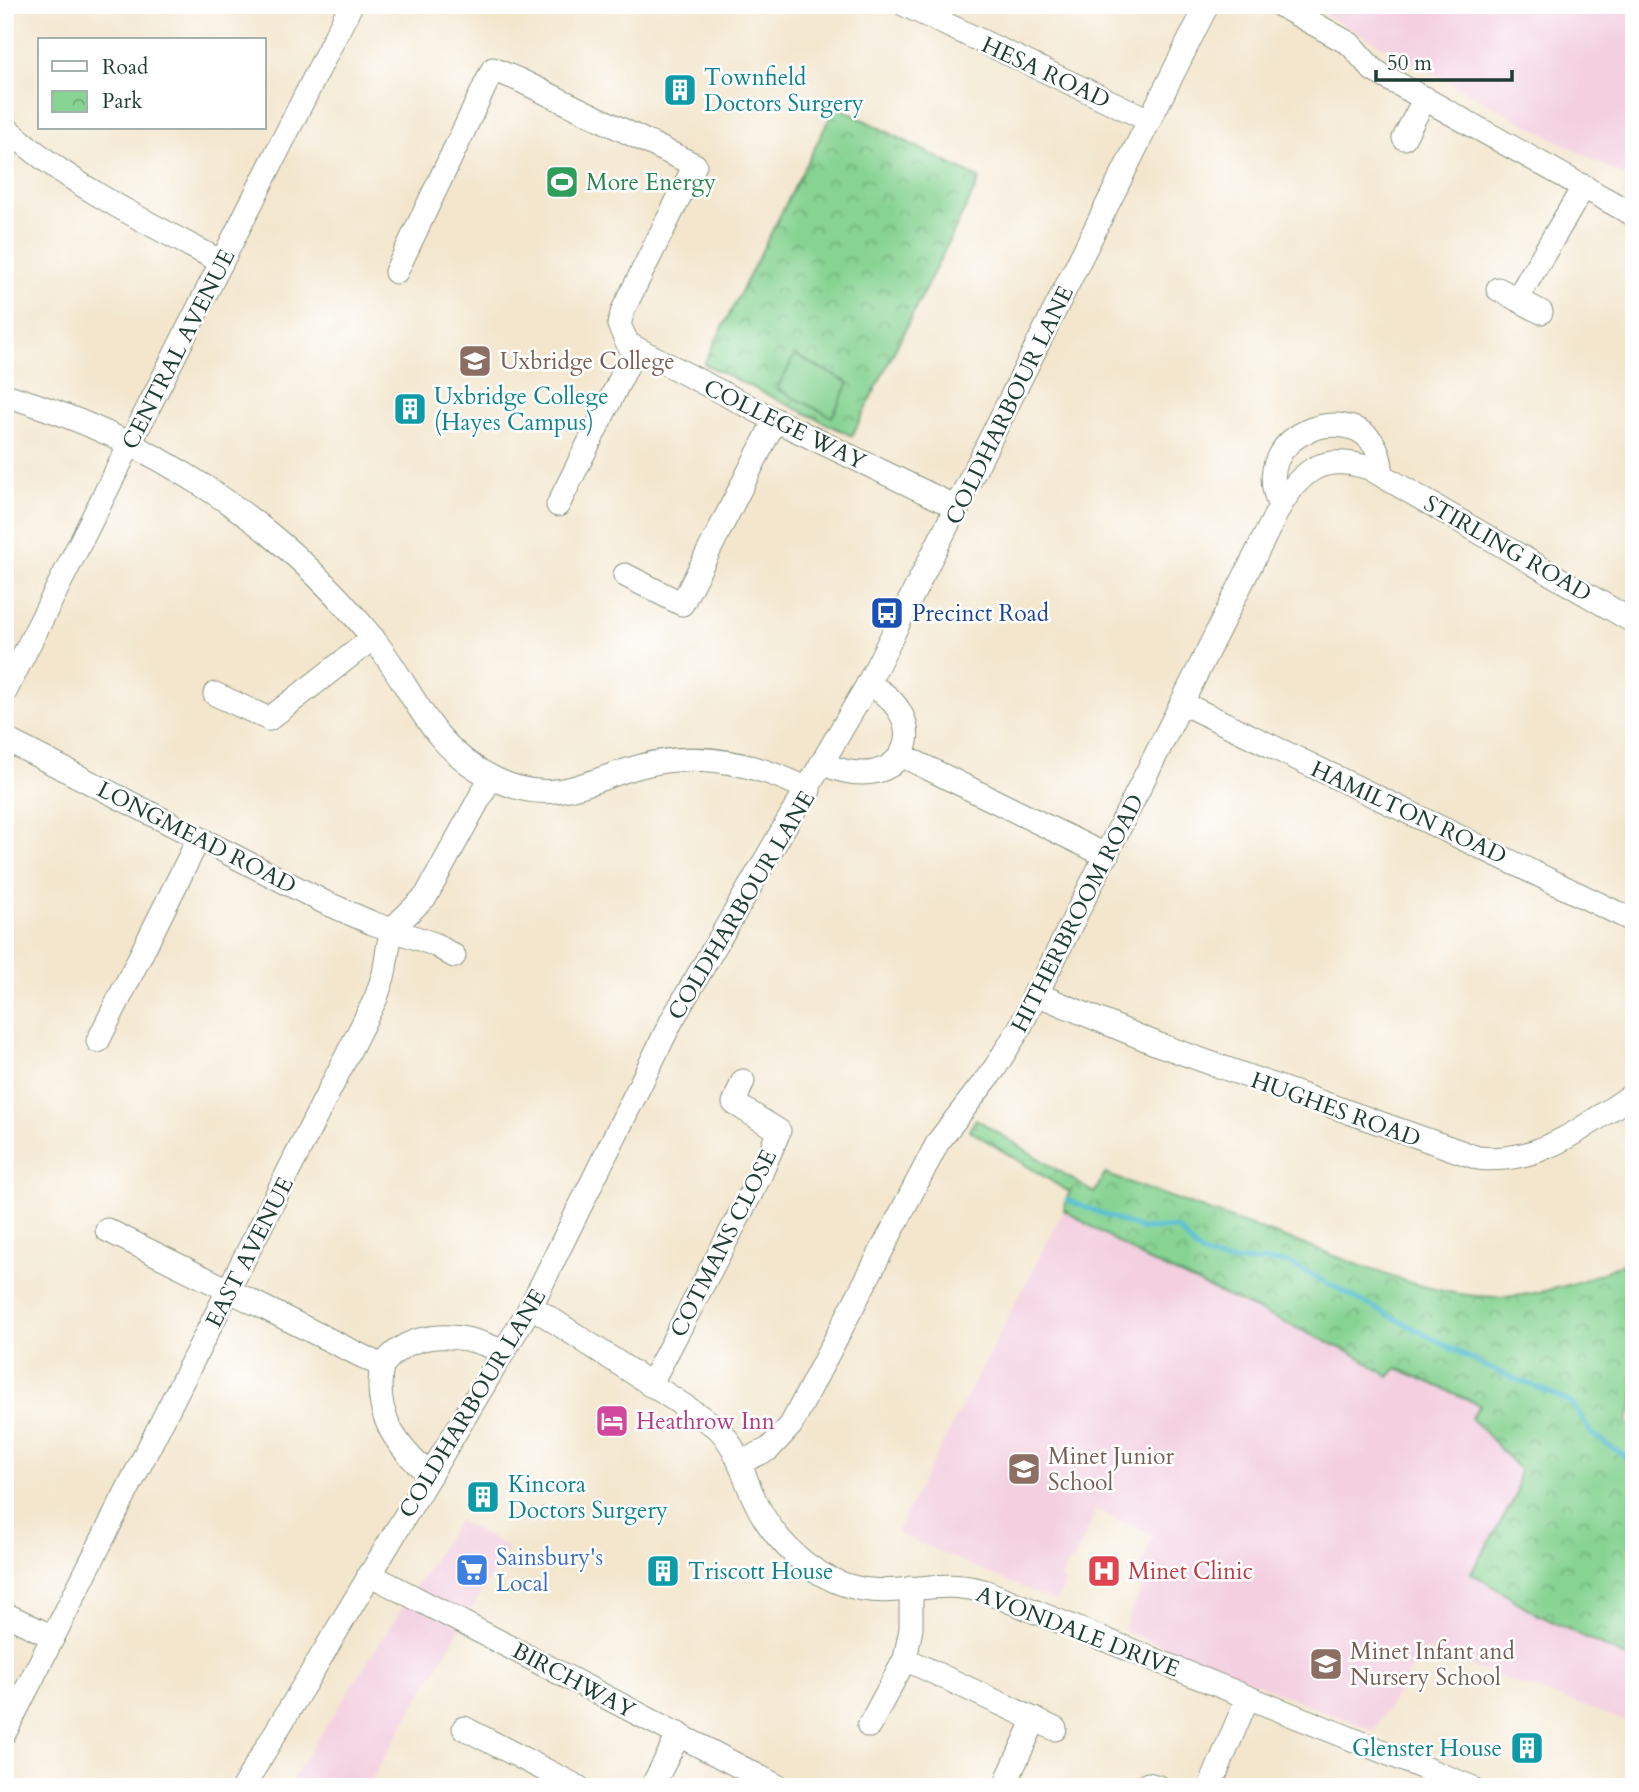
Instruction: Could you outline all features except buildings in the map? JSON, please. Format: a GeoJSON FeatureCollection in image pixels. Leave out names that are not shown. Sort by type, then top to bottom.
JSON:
{"type":"FeatureCollection","features":[{"type":"Feature","properties":{"kind":"street","name":"CENTRAL AVENUE"},"geometry":{"type":"LineString","coordinates":[[5,692],[351,5]]}},
{"type":"Feature","properties":{"kind":"street","name":"COLDHARBOUR LANE"},"geometry":{"type":"LineString","coordinates":[[243,1787],[531,1306],[672,1020],[809,790],[868,684],[1207,5]]}},
{"type":"Feature","properties":{"kind":"street"},"geometry":{"type":"LineString","coordinates":[[1280,5],[1350,44],[1373,70],[1634,215]]}},
{"type":"Feature","properties":{"kind":"street","name":"HESA ROAD"},"geometry":{"type":"LineString","coordinates":[[917,8],[1149,120]]}},
{"type":"Feature","properties":{"kind":"street"},"geometry":{"type":"LineString","coordinates":[[396,272],[494,69],[695,166],[620,317],[623,338],[635,350],[558,505]]}},
{"type":"Feature","properties":{"kind":"street"},"geometry":{"type":"LineString","coordinates":[[1404,138],[1425,98]]}},
{"type":"Feature","properties":{"kind":"street"},"geometry":{"type":"LineString","coordinates":[[5,127],[43,160],[86,188],[222,262]]}},
{"type":"Feature","properties":{"kind":"street"},"geometry":{"type":"LineString","coordinates":[[1541,312],[1508,294],[1584,186]]}},
{"type":"Feature","properties":{"kind":"street","name":"COLLEGE WAY"},"geometry":{"type":"LineString","coordinates":[[635,350],[958,508]]}},
{"type":"Feature","properties":{"kind":"street"},"geometry":{"type":"LineString","coordinates":[[5,395],[66,416],[130,444],[179,470],[266,530],[314,573],[373,638],[431,729],[452,751],[491,777],[522,789],[561,791],[586,787],[640,766],[711,760],[765,769],[809,790]]}},
{"type":"Feature","properties":{"kind":"street"},"geometry":{"type":"LineString","coordinates":[[625,575],[682,604],[775,420]]}},
{"type":"Feature","properties":{"kind":"street"},"geometry":{"type":"LineString","coordinates":[[1280,506],[1272,483],[1277,458],[1287,444],[1314,429],[1344,426],[1365,435],[1377,450],[1382,474]]}},
{"type":"Feature","properties":{"kind":"street","name":"STIRLING ROAD"},"geometry":{"type":"LineString","coordinates":[[1280,506],[1299,479],[1314,467],[1342,463],[1382,474],[1634,622]]}},
{"type":"Feature","properties":{"kind":"street","name":"HITHERBROOM ROAD"},"geometry":{"type":"LineString","coordinates":[[741,1462],[769,1449],[791,1425],[938,1142],[1000,1058],[1107,856],[1280,506]]}},
{"type":"Feature","properties":{"kind":"street"},"geometry":{"type":"LineString","coordinates":[[215,694],[269,719],[373,638]]}},
{"type":"Feature","properties":{"kind":"street"},"geometry":{"type":"LineString","coordinates":[[824,764],[846,772],[874,774],[892,766],[901,755],[907,737],[902,720],[885,695],[868,684]]}},
{"type":"Feature","properties":{"kind":"street","name":"HAMILTON ROAD"},"geometry":{"type":"LineString","coordinates":[[1184,704],[1634,921]]}},
{"type":"Feature","properties":{"kind":"street"},"geometry":{"type":"LineString","coordinates":[[5,727],[5,737]]}},
{"type":"Feature","properties":{"kind":"street","name":"LONGMEAD ROAD"},"geometry":{"type":"LineString","coordinates":[[5,737],[335,907],[391,930],[425,940],[454,956]]}},
{"type":"Feature","properties":{"kind":"street"},"geometry":{"type":"LineString","coordinates":[[901,755],[1107,856]]}},
{"type":"Feature","properties":{"kind":"street"},"geometry":{"type":"LineString","coordinates":[[391,930],[426,896],[491,777]]}},
{"type":"Feature","properties":{"kind":"street"},"geometry":{"type":"LineString","coordinates":[[98,1041],[199,838]]}},
{"type":"Feature","properties":{"kind":"street","name":"EAST AVENUE"},"geometry":{"type":"LineString","coordinates":[[5,1732],[376,998],[384,974],[391,930]]}},
{"type":"Feature","properties":{"kind":"street","name":"HUGHES ROAD"},"geometry":{"type":"LineString","coordinates":[[1034,993],[1157,1044],[1478,1158],[1511,1160],[1534,1154],[1634,1094]]}},
{"type":"Feature","properties":{"kind":"street","name":"COTMANS CLOSE"},"geometry":{"type":"LineString","coordinates":[[650,1385],[779,1131],[734,1103],[743,1082]]}},
{"type":"Feature","properties":{"kind":"street"},"geometry":{"type":"LineString","coordinates":[[107,1230],[382,1366]]}},
{"type":"Feature","properties":{"kind":"street","name":"AVONDALE DRIVE"},"geometry":{"type":"LineString","coordinates":[[531,1306],[718,1428],[731,1443],[741,1462],[752,1495],[766,1520],[783,1542],[809,1567],[858,1588],[911,1588],[951,1584],[984,1591],[1471,1787]]}},
{"type":"Feature","properties":{"kind":"street"},"geometry":{"type":"LineString","coordinates":[[430,1475],[405,1454],[386,1424],[380,1387],[382,1366],[404,1348],[433,1336],[471,1339],[503,1352]]}},
{"type":"Feature","properties":{"kind":"street","name":"BIRCHWAY"},"geometry":{"type":"LineString","coordinates":[[369,1574],[779,1787]]}},
{"type":"Feature","properties":{"kind":"street"},"geometry":{"type":"LineString","coordinates":[[869,1726],[905,1659],[911,1629],[911,1588]]}},
{"type":"Feature","properties":{"kind":"street"},"geometry":{"type":"LineString","coordinates":[[5,1614],[53,1637]]}},
{"type":"Feature","properties":{"kind":"street"},"geometry":{"type":"LineString","coordinates":[[905,1659],[1045,1724],[1008,1778]]}},
{"type":"Feature","properties":{"kind":"street"},"geometry":{"type":"LineString","coordinates":[[1214,1786],[1247,1699]]}},
{"type":"Feature","properties":{"kind":"street"},"geometry":{"type":"LineString","coordinates":[[464,1728],[578,1787]]}},
{"type":"Feature","properties":{"kind":"street"},"geometry":{"type":"LineString","coordinates":[[652,1787],[679,1734]]}},
{"type":"Feature","properties":{"kind":"shaded area"},"geometry":{"type":"Polygon","coordinates":[[[1307,5],[1634,5],[1634,182],[1307,5]]]}},
{"type":"Feature","properties":{"kind":"shaded area"},"geometry":{"type":"Polygon","coordinates":[[[1064,1210],[1147,1260],[1356,1355],[1389,1377],[1397,1368],[1634,1475],[1634,1724],[1424,1650],[1374,1731],[1123,1630],[1142,1587],[1134,1584],[1153,1535],[1096,1510],[1073,1563],[1068,1562],[1061,1580],[1066,1581],[1056,1602],[896,1533],[1064,1210]]]}},
{"type":"Feature","properties":{"kind":"shaded area"},"geometry":{"type":"Polygon","coordinates":[[[458,1521],[508,1547],[367,1787],[287,1787],[458,1521]]]}},
{"type":"Feature","properties":{"kind":"green space"},"geometry":{"type":"Polygon","coordinates":[[[836,106],[980,179],[852,436],[704,364],[836,106]]]}},
{"type":"Feature","properties":{"kind":"green space"},"geometry":{"type":"Polygon","coordinates":[[[795,355],[849,383],[832,417],[777,389],[795,355]]]}},
{"type":"Feature","properties":{"kind":"green space"},"geometry":{"type":"Polygon","coordinates":[[[976,1119],[1094,1193],[1105,1174],[1382,1273],[1450,1292],[1496,1297],[1532,1294],[1585,1280],[1634,1257],[1634,1400],[1627,1423],[1634,1428],[1634,1661],[1537,1614],[1471,1573],[1516,1496],[1519,1469],[1471,1418],[1480,1405],[1397,1368],[1389,1377],[1356,1355],[1147,1260],[1064,1210],[1069,1192],[969,1130],[976,1119]]]}},
{"type":"Feature","properties":{"kind":"waterway"},"geometry":{"type":"LineString","coordinates":[[1067,1200],[1142,1229],[1177,1228],[1196,1249],[1217,1259],[1289,1263],[1489,1368],[1565,1399],[1573,1405],[1593,1435],[1634,1462]]}},
{"type":"Feature","properties":{"kind":"place","name":"Townfield Doctors Surgery"},"geometry":{"type":"Point","coordinates":[680,90]}},
{"type":"Feature","properties":{"kind":"place","name":"More Energy"},"geometry":{"type":"Point","coordinates":[562,182]}},
{"type":"Feature","properties":{"kind":"place","name":"Uxbridge College"},"geometry":{"type":"Point","coordinates":[475,361]}},
{"type":"Feature","properties":{"kind":"place","name":"Uxbridge College (Hayes Campus)"},"geometry":{"type":"Point","coordinates":[410,409]}},
{"type":"Feature","properties":{"kind":"place","name":"Precinct Road"},"geometry":{"type":"Point","coordinates":[887,613]}},
{"type":"Feature","properties":{"kind":"place","name":"Heathrow Inn"},"geometry":{"type":"Point","coordinates":[612,1421]}},
{"type":"Feature","properties":{"kind":"place","name":"Minet Junior School"},"geometry":{"type":"Point","coordinates":[1024,1469]}},
{"type":"Feature","properties":{"kind":"place","name":"Kincora Doctors Surgery"},"geometry":{"type":"Point","coordinates":[483,1497]}},
{"type":"Feature","properties":{"kind":"place","name":"Sainsbury's Local"},"geometry":{"type":"Point","coordinates":[472,1570]}},
{"type":"Feature","properties":{"kind":"place","name":"Triscott House"},"geometry":{"type":"Point","coordinates":[663,1571]}},
{"type":"Feature","properties":{"kind":"place","name":"Minet Clinic"},"geometry":{"type":"Point","coordinates":[1104,1571]}},
{"type":"Feature","properties":{"kind":"place","name":"Minet Infant and Nursery School"},"geometry":{"type":"Point","coordinates":[1326,1664]}},
{"type":"Feature","properties":{"kind":"place","name":"Glenster House"},"geometry":{"type":"Point","coordinates":[1527,1748]}}]}
